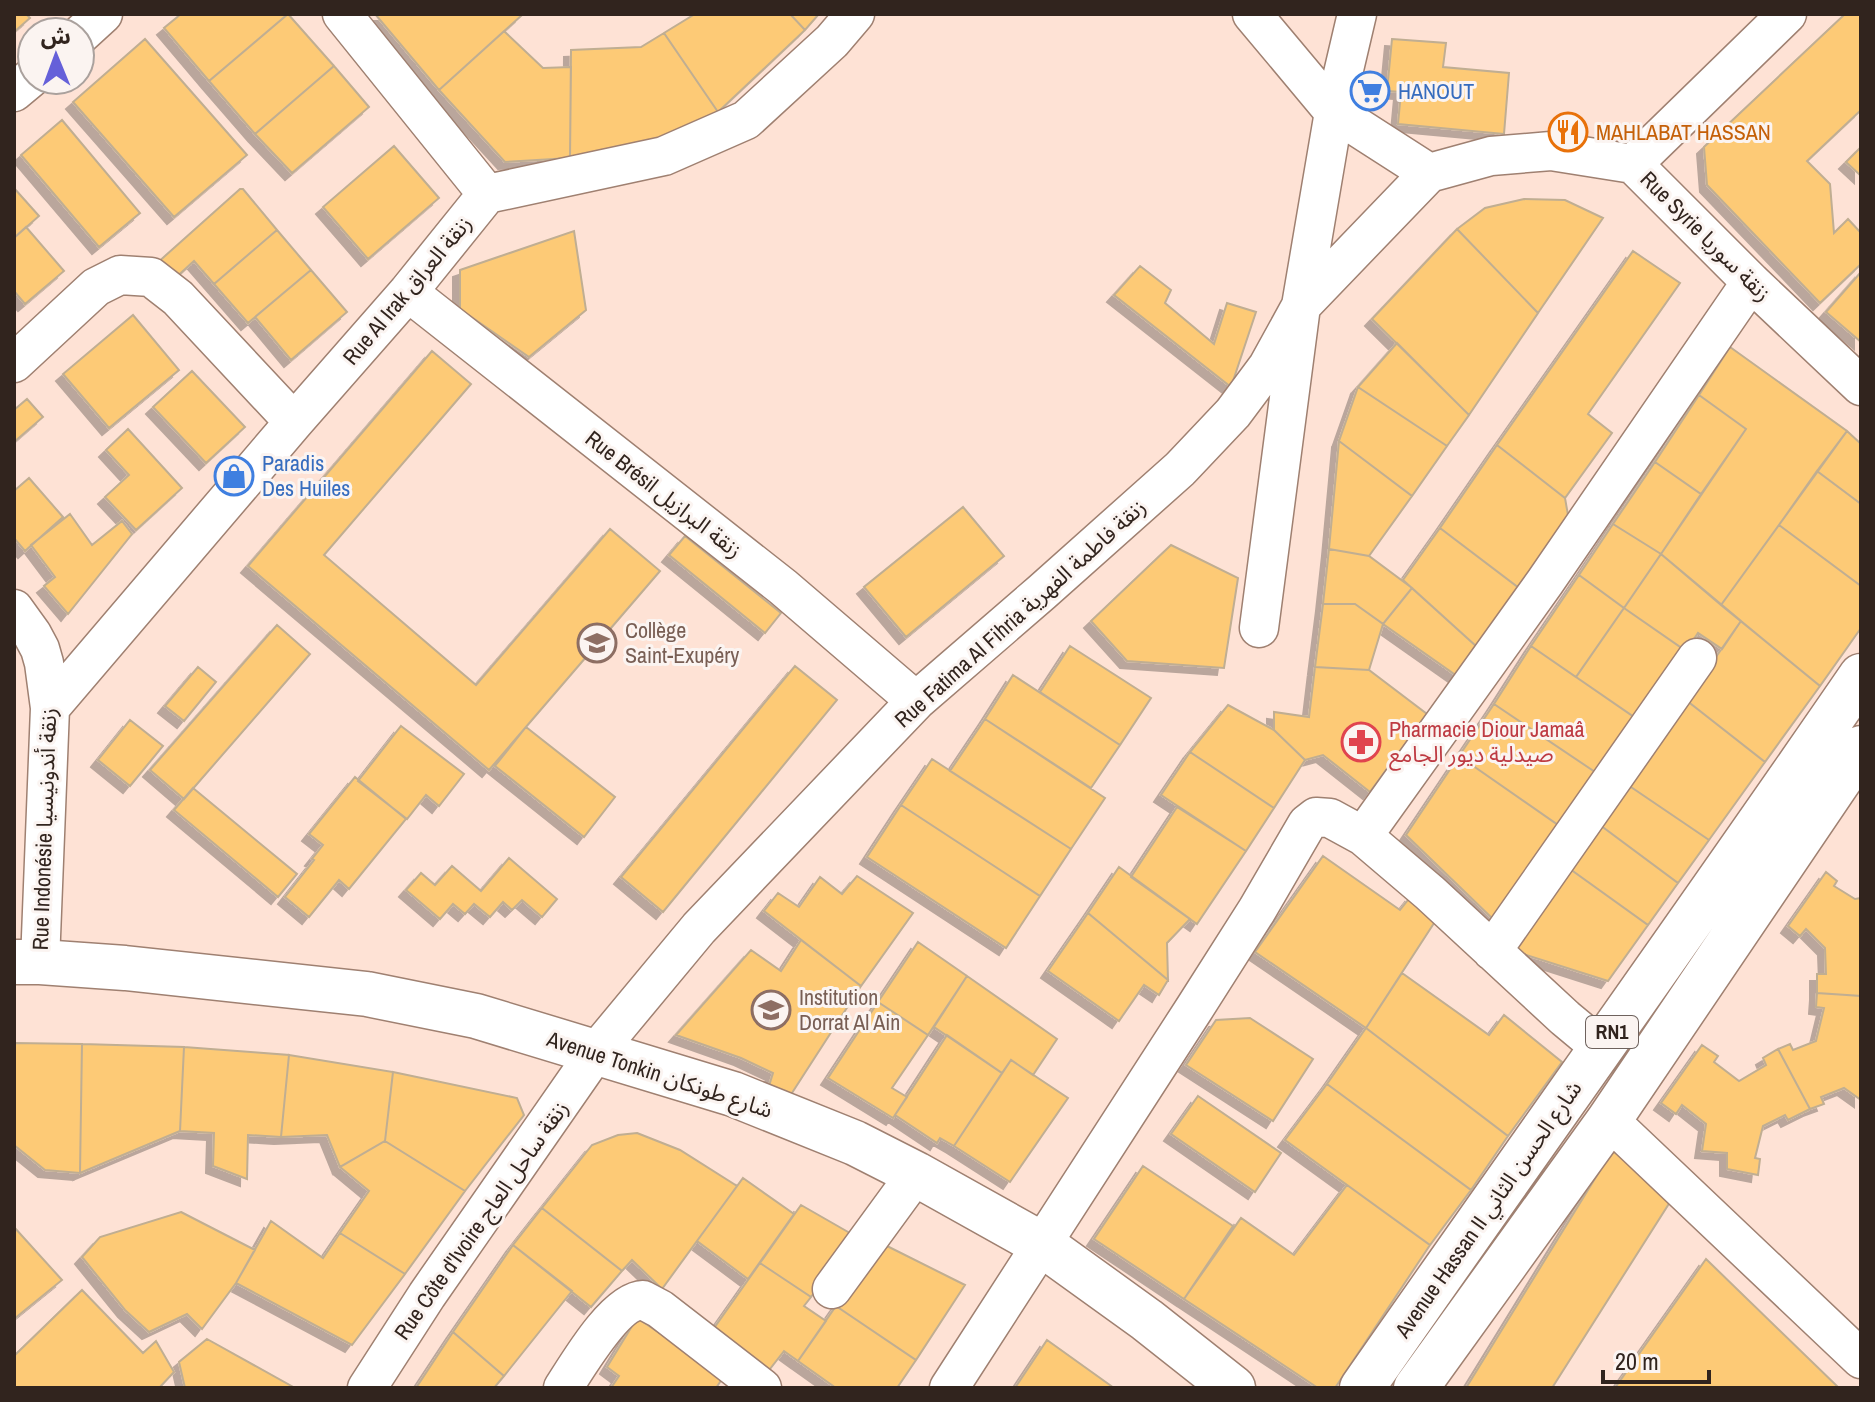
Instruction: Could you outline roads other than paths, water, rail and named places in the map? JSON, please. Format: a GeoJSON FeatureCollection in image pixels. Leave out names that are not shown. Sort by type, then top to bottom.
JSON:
{"type":"FeatureCollection","features":[{"type":"Feature","properties":{"kind":"main road","name":"Avenue Hassan II شارع الحسن الثاني"},"geometry":{"type":"LineString","coordinates":[[1362,1388],[1861,676]]}},
{"type":"Feature","properties":{"kind":"main road","name":"Avenue Hassan II شارع الحسن الثاني"},"geometry":{"type":"LineString","coordinates":[[1416,1388],[1609,1120],[1861,748]]}},
{"type":"Feature","properties":{"kind":"main road","name":"Avenue Tonkin شارع طونكان"},"geometry":{"type":"LineString","coordinates":[[27,962],[125,968],[367,994],[476,1016],[733,1094],[855,1143],[1043,1245],[1147,1320],[1233,1388]]}},
{"type":"Feature","properties":{"kind":"street"},"geometry":{"type":"LineString","coordinates":[[342,14],[487,194]]}},
{"type":"Feature","properties":{"kind":"street","name":"Rue Al Irak زنقة العراق"},"geometry":{"type":"LineString","coordinates":[[50,708],[408,292],[487,194],[664,156],[746,120],[832,41],[855,14]]}},
{"type":"Feature","properties":{"kind":"street"},"geometry":{"type":"LineString","coordinates":[[1252,14],[1334,112],[1429,173]]}},
{"type":"Feature","properties":{"kind":"street","name":"Rue Fatima Al Fihria زنقة فاطمة الفهرية"},"geometry":{"type":"LineString","coordinates":[[1301,306],[1334,112],[1357,14]]}},
{"type":"Feature","properties":{"kind":"street"},"geometry":{"type":"LineString","coordinates":[[1633,164],[1787,14]]}},
{"type":"Feature","properties":{"kind":"street","name":"Rue Syrie زنقة سوريا"},"geometry":{"type":"LineString","coordinates":[[1429,173],[1491,156],[1551,151],[1633,164],[1861,386]]}},
{"type":"Feature","properties":{"kind":"street","name":"Rue Fatima Al Fihria زنقة فاطمة الفهرية"},"geometry":{"type":"LineString","coordinates":[[596,1052],[699,928],[916,701],[1180,469],[1233,413],[1268,366],[1301,306],[1429,173]]}},
{"type":"Feature","properties":{"kind":"street"},"geometry":{"type":"LineString","coordinates":[[14,363],[96,287],[120,275],[151,277],[178,298],[294,422]]}},
{"type":"Feature","properties":{"kind":"street"},"geometry":{"type":"LineString","coordinates":[[1363,836],[1545,582],[1751,282]]}},
{"type":"Feature","properties":{"kind":"street","name":"Rue Brésil زنقة البرازيل"},"geometry":{"type":"LineString","coordinates":[[408,292],[783,587],[916,701]]}},
{"type":"Feature","properties":{"kind":"street"},"geometry":{"type":"LineString","coordinates":[[1259,628],[1301,306]]}},
{"type":"Feature","properties":{"kind":"street","name":"Rue Indonésie زنقة أندونيسيا"},"geometry":{"type":"LineString","coordinates":[[14,609],[40,649],[50,708],[27,962]]}},
{"type":"Feature","properties":{"kind":"street"},"geometry":{"type":"LineString","coordinates":[[1492,951],[1697,658]]}},
{"type":"Feature","properties":{"kind":"street"},"geometry":{"type":"LineString","coordinates":[[949,1388],[1242,935],[1307,824],[1316,817],[1330,818],[1363,836],[1601,1048]]}},
{"type":"Feature","properties":{"kind":"street","name":"Rue Côte d'Ivoire زنقة ساحل العاج"},"geometry":{"type":"LineString","coordinates":[[367,1388],[427,1295],[596,1052]]}},
{"type":"Feature","properties":{"kind":"street"},"geometry":{"type":"LineString","coordinates":[[1609,1120],[1861,1359]]}},
{"type":"Feature","properties":{"kind":"street"},"geometry":{"type":"LineString","coordinates":[[832,1289],[916,1174]]}},
{"type":"Feature","properties":{"kind":"street"},"geometry":{"type":"LineString","coordinates":[[563,1388],[610,1320],[629,1303],[643,1300],[660,1309],[762,1388]]}},
{"type":"Feature","properties":{"kind":"place","name":"HANOUT"},"geometry":{"type":"Point","coordinates":[1370,91]}},
{"type":"Feature","properties":{"kind":"place","name":"MAHLABAT HASSAN"},"geometry":{"type":"Point","coordinates":[1568,132]}},
{"type":"Feature","properties":{"kind":"place","name":"Paradis Des Huiles"},"geometry":{"type":"Point","coordinates":[234,476]}},
{"type":"Feature","properties":{"kind":"place","name":"Collège Saint-Exupéry"},"geometry":{"type":"Point","coordinates":[597,643]}},
{"type":"Feature","properties":{"kind":"place","name":"Pharmacie Diour Jamaâ صيدلية ديور الجامع"},"geometry":{"type":"Point","coordinates":[1361,742]}},
{"type":"Feature","properties":{"kind":"place","name":"Institution Dorrat Al Ain"},"geometry":{"type":"Point","coordinates":[771,1010]}}]}
